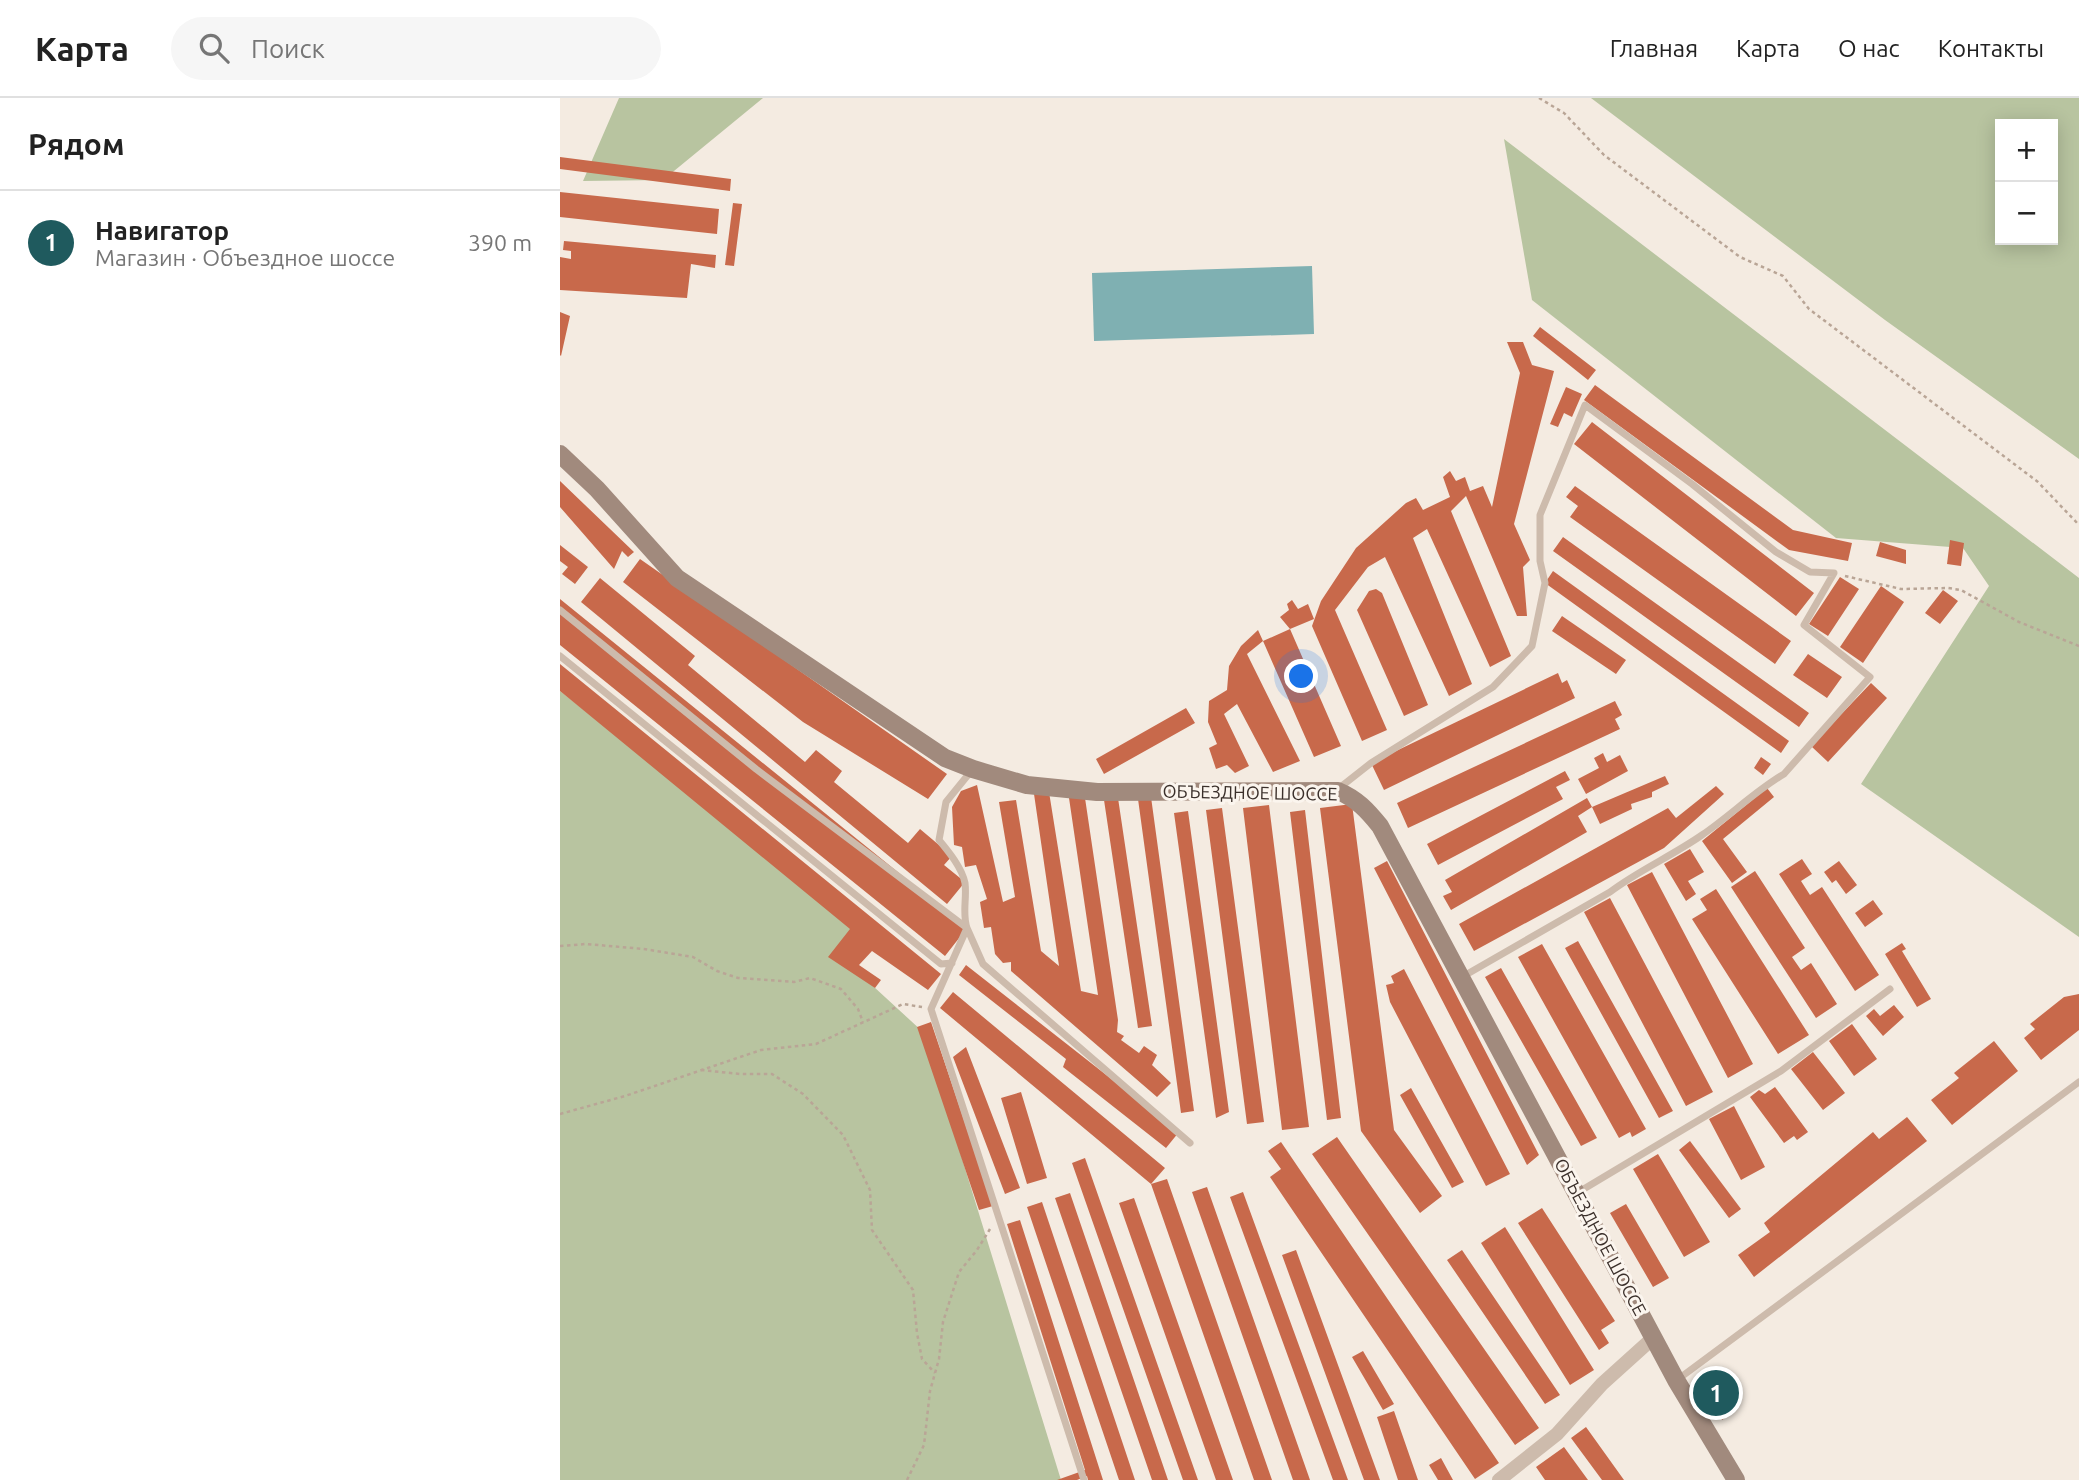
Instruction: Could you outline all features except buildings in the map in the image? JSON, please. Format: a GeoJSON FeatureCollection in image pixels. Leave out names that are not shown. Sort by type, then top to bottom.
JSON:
{"type":"FeatureCollection","features":[{"type":"Feature","properties":{"kind":"street","name":"ОБЪЕЗДНОЕ ШОССЕ"},"geometry":{"type":"LineString","coordinates":[[560,454],[597,489],[677,578],[945,758],[1027,785],[1097,792],[1335,792],[1352,797],[1364,807],[1380,826],[1653,1338],[1735,1480]]}},
{"type":"Feature","properties":{"kind":"street"},"geometry":{"type":"LineString","coordinates":[[1499,1480],[1557,1434],[1602,1384],[1653,1338]]}},
{"type":"Feature","properties":{"kind":"lane"},"geometry":{"type":"LineString","coordinates":[[1335,792],[1371,764],[1493,687],[1532,646],[1545,583],[1540,561],[1539,514],[1585,405],[1692,484],[1776,552],[1810,572],[1834,573],[1804,625],[1870,677],[1784,774],[1702,835],[1461,978]]}},
{"type":"Feature","properties":{"kind":"lane"},"geometry":{"type":"LineString","coordinates":[[560,610],[756,769],[967,928]]}},
{"type":"Feature","properties":{"kind":"lane"},"geometry":{"type":"LineString","coordinates":[[560,656],[941,964],[951,963]]}},
{"type":"Feature","properties":{"kind":"lane"},"geometry":{"type":"LineString","coordinates":[[973,769],[946,802],[939,840],[952,856],[965,882],[964,919],[983,964],[1190,1143]]}},
{"type":"Feature","properties":{"kind":"lane"},"geometry":{"type":"LineString","coordinates":[[967,928],[931,1009],[1084,1480]]}},
{"type":"Feature","properties":{"kind":"lane"},"geometry":{"type":"LineString","coordinates":[[1577,1194],[1781,1071],[1890,989]]}},
{"type":"Feature","properties":{"kind":"lane"},"geometry":{"type":"LineString","coordinates":[[1676,1380],[2079,1082]]}},
{"type":"Feature","properties":{"kind":"path"},"geometry":{"type":"LineString","coordinates":[[1539,98],[1563,113],[1604,155],[1740,257],[1783,276],[1809,309],[2038,482],[2079,525]]}},
{"type":"Feature","properties":{"kind":"path"},"geometry":{"type":"LineString","coordinates":[[1834,573],[1901,589],[1962,590],[2019,622],[2079,646]]}},
{"type":"Feature","properties":{"kind":"path"},"geometry":{"type":"LineString","coordinates":[[560,946],[586,944],[693,957],[717,971],[748,979],[794,982],[810,978],[841,989],[858,1009],[863,1022]]}},
{"type":"Feature","properties":{"kind":"path"},"geometry":{"type":"LineString","coordinates":[[560,1114],[625,1096],[761,1050],[816,1044],[903,1004],[931,1009]]}},
{"type":"Feature","properties":{"kind":"path"},"geometry":{"type":"LineString","coordinates":[[701,1070],[772,1074],[803,1094],[843,1135],[870,1190],[872,1230],[913,1290],[922,1359],[935,1373]]}},
{"type":"Feature","properties":{"kind":"path"},"geometry":{"type":"LineString","coordinates":[[907,1480],[924,1445],[930,1391],[943,1322],[958,1272],[977,1250],[999,1215]]}},
{"type":"Feature","properties":{"kind":"green space"},"geometry":{"type":"Polygon","coordinates":[[[619,98],[763,98],[663,180],[583,181],[619,98]]]}},
{"type":"Feature","properties":{"kind":"green space"},"geometry":{"type":"Polygon","coordinates":[[[1591,98],[2079,98],[2079,459],[1885,320],[1591,98]]]}},
{"type":"Feature","properties":{"kind":"green space"},"geometry":{"type":"Polygon","coordinates":[[[1504,139],[2079,578],[2079,937],[1861,784],[1989,586],[1963,548],[1836,538],[1532,300],[1504,139]]]}},
{"type":"Feature","properties":{"kind":"green space"},"geometry":{"type":"Polygon","coordinates":[[[560,691],[848,919],[861,975],[923,1032],[1061,1480],[560,1480],[560,691]]]}},
{"type":"Feature","properties":{"kind":"water"},"geometry":{"type":"Polygon","coordinates":[[[1312,266],[1314,334],[1094,341],[1092,273],[1312,266]]]}},
{"type":"Feature","properties":{"kind":"place","name":"Навигатор"},"geometry":{"type":"Point","coordinates":[1716,1393]}}]}
